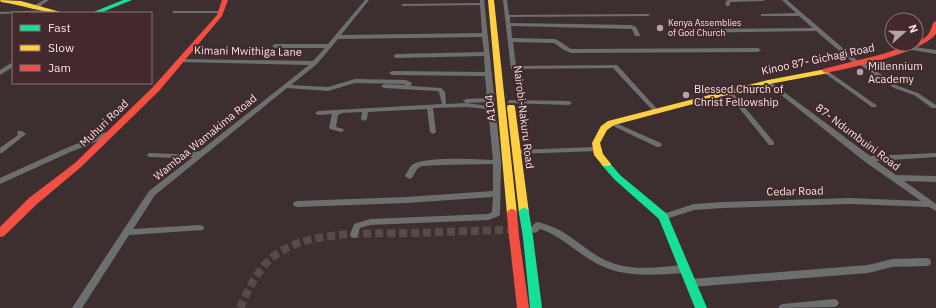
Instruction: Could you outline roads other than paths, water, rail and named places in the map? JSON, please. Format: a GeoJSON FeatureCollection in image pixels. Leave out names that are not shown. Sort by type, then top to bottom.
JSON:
{"type":"FeatureCollection","features":[{"type":"Feature","properties":{"kind":"main road"},"geometry":{"type":"LineString","coordinates":[[1,0],[37,6],[56,12]]}},
{"type":"Feature","properties":{"kind":"main road"},"geometry":{"type":"LineString","coordinates":[[97,12],[128,0]]}},
{"type":"Feature","properties":{"kind":"main road","name":"Muhuri Road"},"geometry":{"type":"LineString","coordinates":[[0,233],[34,201],[76,166],[156,89],[221,12],[225,0]]}},
{"type":"Feature","properties":{"kind":"main road","name":"Nairobi-Nakuru Road"},"geometry":{"type":"LineString","coordinates":[[493,2],[507,38],[510,102],[524,213],[531,234],[536,308]]}},
{"type":"Feature","properties":{"kind":"main road","name":"A104"},"geometry":{"type":"LineString","coordinates":[[493,2],[499,130],[512,212]]}},
{"type":"Feature","properties":{"kind":"main road","name":"Kinoo 87- Gichagi Road"},"geometry":{"type":"LineString","coordinates":[[924,41],[930,38],[934,31],[936,22]]}},
{"type":"Feature","properties":{"kind":"main road","name":"Kinoo 87- Gichagi Road"},"geometry":{"type":"LineString","coordinates":[[611,123],[768,82],[860,63],[895,52]]}},
{"type":"Feature","properties":{"kind":"main road"},"geometry":{"type":"LineString","coordinates":[[611,123],[598,135],[596,149],[604,163],[617,177],[663,216],[701,308]]}},
{"type":"Feature","properties":{"kind":"main road"},"geometry":{"type":"LineString","coordinates":[[512,212],[522,308]]}},
{"type":"Feature","properties":{"kind":"street"},"geometry":{"type":"LineString","coordinates":[[37,6],[47,0]]}},
{"type":"Feature","properties":{"kind":"street","name":"Wambaa Wamakima Road"},"geometry":{"type":"LineString","coordinates":[[77,308],[128,232],[152,193],[315,63],[367,0]]}},
{"type":"Feature","properties":{"kind":"street"},"geometry":{"type":"LineString","coordinates":[[728,5],[727,2],[730,0],[763,0]]}},
{"type":"Feature","properties":{"kind":"street"},"geometry":{"type":"LineString","coordinates":[[784,0],[817,29],[860,63],[896,87],[916,94],[934,107]]}},
{"type":"Feature","properties":{"kind":"street"},"geometry":{"type":"LineString","coordinates":[[354,235],[357,226],[370,222],[488,216],[496,214],[499,130],[492,108],[485,36],[493,2]]}},
{"type":"Feature","properties":{"kind":"street"},"geometry":{"type":"LineString","coordinates":[[403,5],[493,2],[506,16],[508,25],[507,38],[555,41],[567,50],[571,51],[758,50]]}},
{"type":"Feature","properties":{"kind":"street"},"geometry":{"type":"LineString","coordinates":[[26,12],[51,11]]}},
{"type":"Feature","properties":{"kind":"street"},"geometry":{"type":"LineString","coordinates":[[175,12],[221,12]]}},
{"type":"Feature","properties":{"kind":"street"},"geometry":{"type":"LineString","coordinates":[[0,13],[12,13]]}},
{"type":"Feature","properties":{"kind":"street"},"geometry":{"type":"LineString","coordinates":[[763,15],[801,14]]}},
{"type":"Feature","properties":{"kind":"street"},"geometry":{"type":"LineString","coordinates":[[506,16],[648,15]]}},
{"type":"Feature","properties":{"kind":"street"},"geometry":{"type":"LineString","coordinates":[[508,25],[549,24],[576,27],[631,27],[634,28],[637,34]]}},
{"type":"Feature","properties":{"kind":"street"},"geometry":{"type":"LineString","coordinates":[[683,31],[817,29]]}},
{"type":"Feature","properties":{"kind":"street"},"geometry":{"type":"LineString","coordinates":[[338,37],[485,36]]}},
{"type":"Feature","properties":{"kind":"street"},"geometry":{"type":"LineString","coordinates":[[359,38],[485,36]]}},
{"type":"Feature","properties":{"kind":"street"},"geometry":{"type":"LineString","coordinates":[[275,46],[330,46]]}},
{"type":"Feature","properties":{"kind":"street"},"geometry":{"type":"LineString","coordinates":[[924,50],[935,52]]}},
{"type":"Feature","properties":{"kind":"street"},"geometry":{"type":"LineString","coordinates":[[396,56],[486,54]]}},
{"type":"Feature","properties":{"kind":"street","name":"Kimani Mwithiga Lane"},"geometry":{"type":"LineString","coordinates":[[181,60],[315,63]]}},
{"type":"Feature","properties":{"kind":"street"},"geometry":{"type":"LineString","coordinates":[[0,73],[12,65]]}},
{"type":"Feature","properties":{"kind":"street"},"geometry":{"type":"LineString","coordinates":[[509,68],[615,66],[656,111]]}},
{"type":"Feature","properties":{"kind":"street"},"geometry":{"type":"LineString","coordinates":[[825,71],[874,106]]}},
{"type":"Feature","properties":{"kind":"street"},"geometry":{"type":"LineString","coordinates":[[392,73],[488,74]]}},
{"type":"Feature","properties":{"kind":"street"},"geometry":{"type":"LineString","coordinates":[[286,86],[328,89],[342,86],[351,82],[360,81],[406,82],[409,83],[407,87]]}},
{"type":"Feature","properties":{"kind":"street","name":"87- Ndumbuini Road"},"geometry":{"type":"LineString","coordinates":[[768,82],[867,159],[933,206]]}},
{"type":"Feature","properties":{"kind":"street"},"geometry":{"type":"LineString","coordinates":[[378,86],[439,89],[442,92],[444,103]]}},
{"type":"Feature","properties":{"kind":"street"},"geometry":{"type":"LineString","coordinates":[[729,92],[771,143]]}},
{"type":"Feature","properties":{"kind":"street"},"geometry":{"type":"LineString","coordinates":[[384,106],[491,100]]}},
{"type":"Feature","properties":{"kind":"street"},"geometry":{"type":"LineString","coordinates":[[510,102],[569,103]]}},
{"type":"Feature","properties":{"kind":"street"},"geometry":{"type":"LineString","coordinates":[[318,113],[466,105],[492,108]]}},
{"type":"Feature","properties":{"kind":"street"},"geometry":{"type":"LineString","coordinates":[[430,107],[433,132]]}},
{"type":"Feature","properties":{"kind":"street"},"geometry":{"type":"LineString","coordinates":[[364,119],[365,111]]}},
{"type":"Feature","properties":{"kind":"street"},"geometry":{"type":"LineString","coordinates":[[338,112],[335,116],[332,128],[341,130]]}},
{"type":"Feature","properties":{"kind":"street"},"geometry":{"type":"LineString","coordinates":[[611,123],[660,145]]}},
{"type":"Feature","properties":{"kind":"street"},"geometry":{"type":"LineString","coordinates":[[0,151],[22,134],[20,133]]}},
{"type":"Feature","properties":{"kind":"street"},"geometry":{"type":"LineString","coordinates":[[0,181],[66,151],[110,134]]}},
{"type":"Feature","properties":{"kind":"street"},"geometry":{"type":"LineString","coordinates":[[516,152],[596,149]]}},
{"type":"Feature","properties":{"kind":"street"},"geometry":{"type":"LineString","coordinates":[[152,155],[176,156],[203,153]]}},
{"type":"Feature","properties":{"kind":"street"},"geometry":{"type":"LineString","coordinates":[[867,159],[936,155]]}},
{"type":"Feature","properties":{"kind":"street"},"geometry":{"type":"LineString","coordinates":[[409,176],[414,166],[418,165],[458,162],[497,162]]}},
{"type":"Feature","properties":{"kind":"street"},"geometry":{"type":"LineString","coordinates":[[894,178],[936,178]]}},
{"type":"Feature","properties":{"kind":"street"},"geometry":{"type":"LineString","coordinates":[[297,204],[406,200],[469,194],[496,194]]}},
{"type":"Feature","properties":{"kind":"street","name":"Cedar Road"},"geometry":{"type":"LineString","coordinates":[[663,216],[694,207],[723,205],[850,201],[933,206]]}},
{"type":"Feature","properties":{"kind":"street"},"geometry":{"type":"LineString","coordinates":[[497,210],[512,212]]}},
{"type":"Feature","properties":{"kind":"street"},"geometry":{"type":"LineString","coordinates":[[531,234],[538,225],[555,230],[592,256],[610,266],[640,272],[684,269]]}},
{"type":"Feature","properties":{"kind":"street"},"geometry":{"type":"LineString","coordinates":[[128,232],[200,228]]}},
{"type":"Feature","properties":{"kind":"street"},"geometry":{"type":"LineString","coordinates":[[691,283],[868,269],[892,263],[927,262]]}},
{"type":"Feature","properties":{"kind":"street"},"geometry":{"type":"LineString","coordinates":[[782,308],[834,303]]}},
{"type":"Feature","properties":{"kind":"tunnel"},"geometry":{"type":"LineString","coordinates":[[240,308],[252,283],[268,261],[283,250],[313,239],[347,234],[515,230]]}},
{"type":"Feature","properties":{"kind":"place","name":"Kenya Assemblies of God Church"},"geometry":{"type":"Point","coordinates":[660,28]}},
{"type":"Feature","properties":{"kind":"place","name":"Millennium Academy"},"geometry":{"type":"Point","coordinates":[860,72]}},
{"type":"Feature","properties":{"kind":"place","name":"Blessed Church of Christ Fellowship"},"geometry":{"type":"Point","coordinates":[686,95]}}]}
